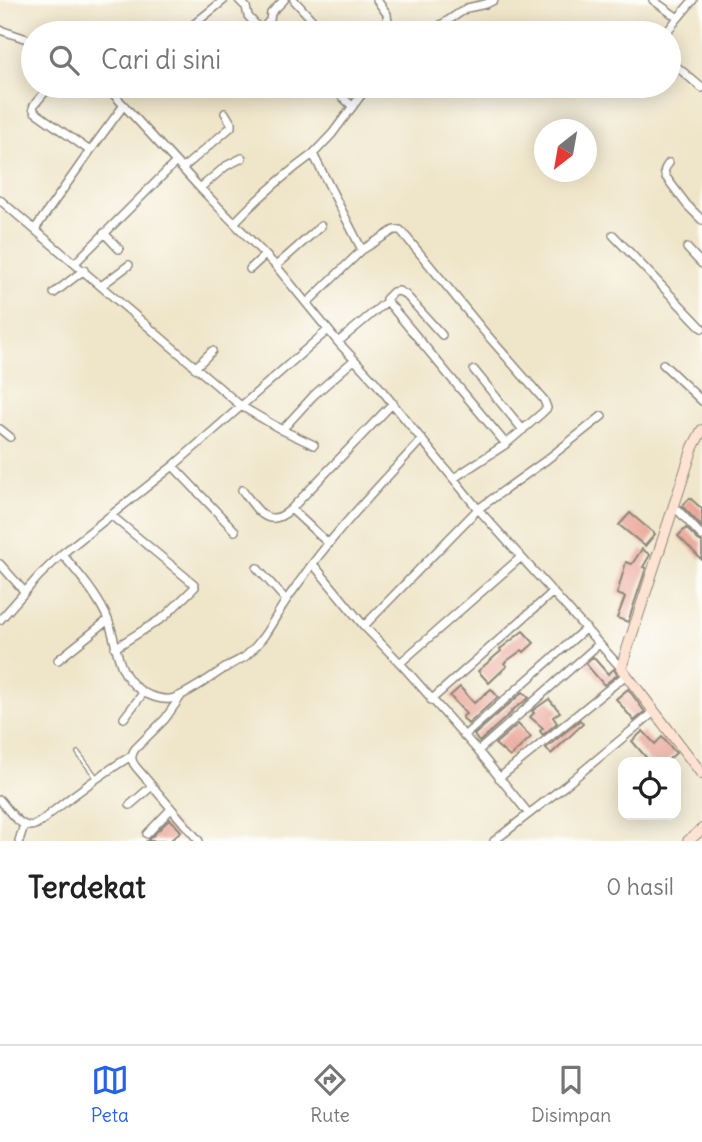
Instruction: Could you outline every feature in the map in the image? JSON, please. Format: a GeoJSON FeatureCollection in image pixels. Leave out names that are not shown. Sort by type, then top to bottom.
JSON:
{"type":"FeatureCollection","features":[{"type":"Feature","properties":{"kind":"street"},"geometry":{"type":"LineString","coordinates":[[198,21],[224,0]]}},
{"type":"Feature","properties":{"kind":"street"},"geometry":{"type":"LineString","coordinates":[[239,0],[246,7],[252,21]]}},
{"type":"Feature","properties":{"kind":"street"},"geometry":{"type":"LineString","coordinates":[[269,21],[271,13],[284,0]]}},
{"type":"Feature","properties":{"kind":"street"},"geometry":{"type":"LineString","coordinates":[[294,0],[313,21]]}},
{"type":"Feature","properties":{"kind":"street"},"geometry":{"type":"LineString","coordinates":[[377,0],[387,13],[388,21]]}},
{"type":"Feature","properties":{"kind":"street"},"geometry":{"type":"LineString","coordinates":[[462,0],[467,8]]}},
{"type":"Feature","properties":{"kind":"street"},"geometry":{"type":"LineString","coordinates":[[447,21],[467,8],[494,0]]}},
{"type":"Feature","properties":{"kind":"street"},"geometry":{"type":"LineString","coordinates":[[653,0],[678,18]]}},
{"type":"Feature","properties":{"kind":"street"},"geometry":{"type":"LineString","coordinates":[[676,21],[693,0]]}},
{"type":"Feature","properties":{"kind":"street"},"geometry":{"type":"LineString","coordinates":[[0,30],[21,37]]}},
{"type":"Feature","properties":{"kind":"street"},"geometry":{"type":"LineString","coordinates":[[681,71],[702,88]]}},
{"type":"Feature","properties":{"kind":"street"},"geometry":{"type":"LineString","coordinates":[[40,98],[34,105],[35,112],[90,150]]}},
{"type":"Feature","properties":{"kind":"street"},"geometry":{"type":"LineString","coordinates":[[119,98],[200,188],[276,266],[338,342],[376,383],[478,509],[623,671],[702,774]]}},
{"type":"Feature","properties":{"kind":"street"},"geometry":{"type":"LineString","coordinates":[[344,98],[352,106]]}},
{"type":"Feature","properties":{"kind":"street"},"geometry":{"type":"LineString","coordinates":[[235,222],[263,193],[313,154],[332,134],[358,98]]}},
{"type":"Feature","properties":{"kind":"street"},"geometry":{"type":"LineString","coordinates":[[35,229],[124,105]]}},
{"type":"Feature","properties":{"kind":"street"},"geometry":{"type":"LineString","coordinates":[[183,168],[229,129],[231,122],[225,113]]}},
{"type":"Feature","properties":{"kind":"street"},"geometry":{"type":"LineString","coordinates":[[313,154],[362,250]]}},
{"type":"Feature","properties":{"kind":"street"},"geometry":{"type":"LineString","coordinates":[[200,188],[226,166],[242,158]]}},
{"type":"Feature","properties":{"kind":"street"},"geometry":{"type":"LineString","coordinates":[[75,263],[176,162]]}},
{"type":"Feature","properties":{"kind":"street"},"geometry":{"type":"LineString","coordinates":[[669,163],[664,173],[666,177],[702,220]]}},
{"type":"Feature","properties":{"kind":"street"},"geometry":{"type":"LineString","coordinates":[[0,200],[242,406],[314,445]]}},
{"type":"Feature","properties":{"kind":"street"},"geometry":{"type":"LineString","coordinates":[[276,266],[321,226]]}},
{"type":"Feature","properties":{"kind":"street"},"geometry":{"type":"LineString","coordinates":[[307,303],[362,250],[394,230],[400,230],[544,400],[547,408],[523,430],[454,478]]}},
{"type":"Feature","properties":{"kind":"street"},"geometry":{"type":"LineString","coordinates":[[104,233],[119,249]]}},
{"type":"Feature","properties":{"kind":"street"},"geometry":{"type":"LineString","coordinates":[[612,235],[702,328]]}},
{"type":"Feature","properties":{"kind":"street"},"geometry":{"type":"LineString","coordinates":[[687,248],[702,264]]}},
{"type":"Feature","properties":{"kind":"street"},"geometry":{"type":"LineString","coordinates":[[250,270],[265,255]]}},
{"type":"Feature","properties":{"kind":"street"},"geometry":{"type":"LineString","coordinates":[[102,286],[129,265]]}},
{"type":"Feature","properties":{"kind":"street"},"geometry":{"type":"LineString","coordinates":[[54,293],[84,270]]}},
{"type":"Feature","properties":{"kind":"street"},"geometry":{"type":"LineString","coordinates":[[442,335],[405,295],[399,291],[388,295],[387,302],[506,444]]}},
{"type":"Feature","properties":{"kind":"street"},"geometry":{"type":"LineString","coordinates":[[338,342],[387,302]]}},
{"type":"Feature","properties":{"kind":"street"},"geometry":{"type":"LineString","coordinates":[[0,620],[24,591],[62,554],[173,466],[328,330]]}},
{"type":"Feature","properties":{"kind":"street"},"geometry":{"type":"LineString","coordinates":[[195,368],[212,351]]}},
{"type":"Feature","properties":{"kind":"street"},"geometry":{"type":"LineString","coordinates":[[282,430],[314,394],[354,360]]}},
{"type":"Feature","properties":{"kind":"street"},"geometry":{"type":"LineString","coordinates":[[663,364],[702,401]]}},
{"type":"Feature","properties":{"kind":"street"},"geometry":{"type":"LineString","coordinates":[[474,370],[523,430]]}},
{"type":"Feature","properties":{"kind":"street"},"geometry":{"type":"LineString","coordinates":[[242,490],[255,507],[268,517],[278,519],[393,404]]}},
{"type":"Feature","properties":{"kind":"street"},"geometry":{"type":"LineString","coordinates":[[364,626],[478,509],[602,416]]}},
{"type":"Feature","properties":{"kind":"street"},"geometry":{"type":"LineString","coordinates":[[0,429],[10,437]]}},
{"type":"Feature","properties":{"kind":"street"},"geometry":{"type":"LineString","coordinates":[[499,778],[623,671],[693,447],[702,430]]}},
{"type":"Feature","properties":{"kind":"street"},"geometry":{"type":"LineString","coordinates":[[62,554],[92,592],[108,620],[121,668],[130,680],[144,692],[162,699],[171,699],[248,655],[329,544],[422,439]]}},
{"type":"Feature","properties":{"kind":"street"},"geometry":{"type":"LineString","coordinates":[[173,466],[235,531]]}},
{"type":"Feature","properties":{"kind":"street"},"geometry":{"type":"LineString","coordinates":[[674,506],[702,536]]}},
{"type":"Feature","properties":{"kind":"street"},"geometry":{"type":"LineString","coordinates":[[290,509],[329,544]]}},
{"type":"Feature","properties":{"kind":"street"},"geometry":{"type":"LineString","coordinates":[[112,516],[162,556],[195,587],[164,617],[115,648]]}},
{"type":"Feature","properties":{"kind":"street"},"geometry":{"type":"LineString","coordinates":[[400,663],[520,558]]}},
{"type":"Feature","properties":{"kind":"street"},"geometry":{"type":"LineString","coordinates":[[0,564],[24,591]]}},
{"type":"Feature","properties":{"kind":"street"},"geometry":{"type":"LineString","coordinates":[[313,564],[364,626],[478,751],[529,814]]}},
{"type":"Feature","properties":{"kind":"street"},"geometry":{"type":"LineString","coordinates":[[257,568],[286,600]]}},
{"type":"Feature","properties":{"kind":"street"},"geometry":{"type":"LineString","coordinates":[[431,700],[553,592]]}},
{"type":"Feature","properties":{"kind":"street"},"geometry":{"type":"LineString","coordinates":[[58,660],[108,620]]}},
{"type":"Feature","properties":{"kind":"street"},"geometry":{"type":"LineString","coordinates":[[464,736],[586,628]]}},
{"type":"Feature","properties":{"kind":"street"},"geometry":{"type":"LineString","coordinates":[[478,751],[599,644]]}},
{"type":"Feature","properties":{"kind":"street"},"geometry":{"type":"LineString","coordinates":[[124,718],[144,692]]}},
{"type":"Feature","properties":{"kind":"street"},"geometry":{"type":"LineString","coordinates":[[0,800],[24,825],[37,824],[96,777],[131,755],[165,719],[181,695]]}},
{"type":"Feature","properties":{"kind":"street"},"geometry":{"type":"LineString","coordinates":[[494,841],[654,712]]}},
{"type":"Feature","properties":{"kind":"street"},"geometry":{"type":"LineString","coordinates":[[131,755],[134,764],[199,841]]}},
{"type":"Feature","properties":{"kind":"street"},"geometry":{"type":"LineString","coordinates":[[130,805],[152,786]]}},
{"type":"Feature","properties":{"kind":"street"},"geometry":{"type":"LineString","coordinates":[[147,834],[171,808]]}},
{"type":"Feature","properties":{"kind":"street"},"geometry":{"type":"LineString","coordinates":[[19,841],[24,825]]}},
{"type":"Feature","properties":{"kind":"street"},"geometry":{"type":"LineString","coordinates":[[688,841],[702,829]]}},
{"type":"Feature","properties":{"kind":"lane"},"geometry":{"type":"LineString","coordinates":[[78,753],[96,777]]}},
{"type":"Feature","properties":{"kind":"building"},"geometry":{"type":"Polygon","coordinates":[[[690,498],[702,509],[702,527],[682,506],[690,498]]]}},
{"type":"Feature","properties":{"kind":"building"},"geometry":{"type":"Polygon","coordinates":[[[630,513],[655,534],[645,546],[619,525],[630,513]]]}},
{"type":"Feature","properties":{"kind":"building"},"geometry":{"type":"Polygon","coordinates":[[[686,528],[702,542],[702,560],[678,536],[686,528]]]}},
{"type":"Feature","properties":{"kind":"building"},"geometry":{"type":"Polygon","coordinates":[[[642,549],[650,555],[643,567],[646,568],[628,622],[617,618],[625,597],[617,594],[626,562],[632,564],[642,549]]]}},
{"type":"Feature","properties":{"kind":"building"},"geometry":{"type":"Polygon","coordinates":[[[523,631],[534,643],[504,663],[507,666],[489,683],[478,671],[523,631]]]}},
{"type":"Feature","properties":{"kind":"building"},"geometry":{"type":"Polygon","coordinates":[[[593,657],[608,674],[614,669],[617,675],[604,685],[586,664],[593,657]]]}},
{"type":"Feature","properties":{"kind":"building"},"geometry":{"type":"Polygon","coordinates":[[[460,687],[474,703],[491,689],[498,697],[468,724],[462,717],[466,714],[450,696],[460,687]]]}},
{"type":"Feature","properties":{"kind":"building"},"geometry":{"type":"Polygon","coordinates":[[[628,689],[645,712],[634,721],[616,699],[628,689]]]}},
{"type":"Feature","properties":{"kind":"building"},"geometry":{"type":"Polygon","coordinates":[[[523,692],[529,698],[511,711],[479,742],[474,735],[523,692]]]}},
{"type":"Feature","properties":{"kind":"building"},"geometry":{"type":"Polygon","coordinates":[[[549,699],[560,712],[553,717],[557,723],[543,735],[540,731],[543,728],[530,717],[534,713],[532,711],[549,699]]]}},
{"type":"Feature","properties":{"kind":"building"},"geometry":{"type":"Polygon","coordinates":[[[580,720],[583,724],[551,754],[546,748],[580,720]]]}},
{"type":"Feature","properties":{"kind":"building"},"geometry":{"type":"Polygon","coordinates":[[[518,724],[531,737],[510,757],[495,744],[518,724]]]}},
{"type":"Feature","properties":{"kind":"building"},"geometry":{"type":"Polygon","coordinates":[[[643,731],[655,744],[662,737],[676,753],[672,757],[646,757],[632,741],[643,731]]]}},
{"type":"Feature","properties":{"kind":"building"},"geometry":{"type":"Polygon","coordinates":[[[170,819],[181,831],[170,841],[147,841],[170,819]]]}}]}
